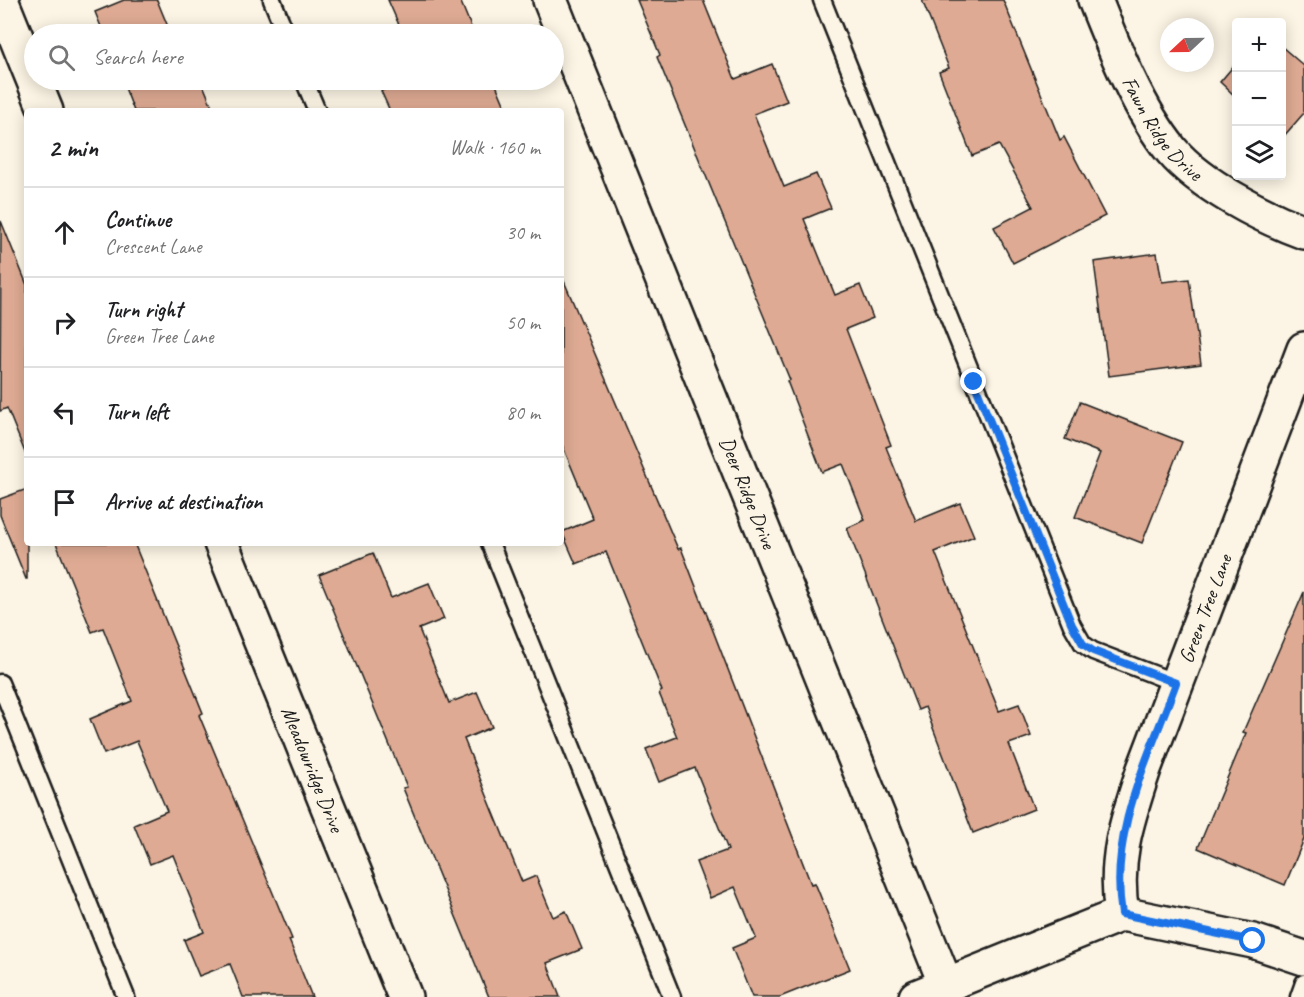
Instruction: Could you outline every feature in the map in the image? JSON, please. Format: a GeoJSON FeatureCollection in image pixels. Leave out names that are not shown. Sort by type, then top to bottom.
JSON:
{"type":"FeatureCollection","features":[{"type":"Feature","properties":{"kind":"street"},"geometry":{"type":"LineString","coordinates":[[1,0],[24,57]]}},
{"type":"Feature","properties":{"kind":"street","name":"Deer Ridge Drive"},"geometry":{"type":"LineString","coordinates":[[550,0],[560,24]]}},
{"type":"Feature","properties":{"kind":"street","name":"Fawn Ridge Drive"},"geometry":{"type":"LineString","coordinates":[[1095,0],[1135,92],[1172,151],[1219,190],[1275,221],[1304,232]]}},
{"type":"Feature","properties":{"kind":"street","name":"Deer Ridge Drive"},"geometry":{"type":"LineString","coordinates":[[564,35],[946,985]]}},
{"type":"Feature","properties":{"kind":"street"},"geometry":{"type":"LineString","coordinates":[[37,90],[45,108]]}},
{"type":"Feature","properties":{"kind":"street","name":"Green Tree Lane"},"geometry":{"type":"LineString","coordinates":[[1107,920],[1117,884],[1123,831],[1176,683],[1304,349]]}},
{"type":"Feature","properties":{"kind":"street","name":"Meadowridge Drive"},"geometry":{"type":"LineString","coordinates":[[222,546],[405,997]]}},
{"type":"Feature","properties":{"kind":"street"},"geometry":{"type":"LineString","coordinates":[[916,997],[1107,920],[1253,941],[1304,958]]}},
{"type":"Feature","properties":{"kind":"lane"},"geometry":{"type":"LineString","coordinates":[[272,0],[282,24]]}},
{"type":"Feature","properties":{"kind":"lane"},"geometry":{"type":"LineString","coordinates":[[822,0],[1072,625],[1083,644],[1093,651],[1176,683]]}},
{"type":"Feature","properties":{"kind":"lane"},"geometry":{"type":"LineString","coordinates":[[308,90],[316,108]]}},
{"type":"Feature","properties":{"kind":"lane"},"geometry":{"type":"LineString","coordinates":[[491,546],[672,997]]}},
{"type":"Feature","properties":{"kind":"lane"},"geometry":{"type":"LineString","coordinates":[[0,683],[126,997]]}},
{"type":"Feature","properties":{"kind":"lane"},"geometry":{"type":"LineString","coordinates":[[1299,997],[1304,983]]}},
{"type":"Feature","properties":{"kind":"building"},"geometry":{"type":"Polygon","coordinates":[[[124,0],[157,0],[167,24],[100,24],[95,12],[124,0]]]}},
{"type":"Feature","properties":{"kind":"building"},"geometry":{"type":"Polygon","coordinates":[[[388,0],[460,0],[470,24],[399,24],[388,0]]]}},
{"type":"Feature","properties":{"kind":"building"},"geometry":{"type":"Polygon","coordinates":[[[637,0],[703,0],[735,79],[772,64],[787,101],[754,114],[784,187],[816,174],[831,208],[804,219],[835,295],[860,285],[873,318],[846,329],[891,445],[886,447],[916,521],[960,503],[974,536],[935,552],[999,711],[1019,704],[1031,736],[1009,744],[1034,809],[973,833],[925,707],[918,710],[847,528],[865,520],[843,464],[822,472],[787,381],[790,380],[657,57],[660,55],[637,0]]]}},
{"type":"Feature","properties":{"kind":"building"},"geometry":{"type":"Polygon","coordinates":[[[922,0],[1003,0],[1060,140],[1064,137],[1105,216],[1013,263],[994,227],[1033,207],[999,145],[972,156],[939,72],[949,68],[922,0]]]}},
{"type":"Feature","properties":{"kind":"building"},"geometry":{"type":"Polygon","coordinates":[[[1286,50],[1304,66],[1304,113],[1286,134],[1286,50]]]}},
{"type":"Feature","properties":{"kind":"building"},"geometry":{"type":"Polygon","coordinates":[[[1232,68],[1232,93],[1220,82],[1232,68]]]}},
{"type":"Feature","properties":{"kind":"building"},"geometry":{"type":"Polygon","coordinates":[[[126,90],[205,90],[213,108],[133,108],[126,90]]]}},
{"type":"Feature","properties":{"kind":"building"},"geometry":{"type":"Polygon","coordinates":[[[498,90],[506,108],[389,108],[381,91],[498,90]]]}},
{"type":"Feature","properties":{"kind":"building"},"geometry":{"type":"Polygon","coordinates":[[[1,221],[24,278],[24,450],[7,408],[0,411],[1,221]]]}},
{"type":"Feature","properties":{"kind":"building"},"geometry":{"type":"Polygon","coordinates":[[[1157,253],[1162,282],[1189,279],[1201,364],[1109,376],[1094,262],[1157,253]]]}},
{"type":"Feature","properties":{"kind":"building"},"geometry":{"type":"Polygon","coordinates":[[[564,281],[678,549],[681,548],[811,884],[815,883],[850,969],[780,997],[752,997],[732,948],[756,938],[735,887],[710,898],[696,862],[728,850],[695,768],[659,782],[646,749],[677,737],[659,693],[662,691],[606,552],[576,564],[564,537],[564,531],[593,519],[564,449],[564,281]]]}},
{"type":"Feature","properties":{"kind":"building"},"geometry":{"type":"Polygon","coordinates":[[[1080,402],[1182,442],[1142,543],[1075,517],[1100,453],[1065,439],[1080,402]]]}},
{"type":"Feature","properties":{"kind":"building"},"geometry":{"type":"Polygon","coordinates":[[[24,490],[24,546],[27,546],[27,579],[0,515],[0,499],[24,490]]]}},
{"type":"Feature","properties":{"kind":"building"},"geometry":{"type":"Polygon","coordinates":[[[57,546],[135,546],[203,713],[199,715],[292,939],[289,940],[312,997],[243,997],[230,964],[199,976],[184,940],[204,932],[173,855],[150,864],[134,825],[167,811],[137,741],[104,754],[90,719],[132,701],[103,628],[92,632],[57,546]]]}},
{"type":"Feature","properties":{"kind":"building"},"geometry":{"type":"Polygon","coordinates":[[[373,553],[391,598],[429,583],[444,619],[419,629],[449,703],[477,692],[492,727],[464,739],[522,882],[536,876],[553,917],[566,911],[582,949],[547,963],[560,997],[489,997],[403,788],[407,787],[319,575],[373,553]]]}},
{"type":"Feature","properties":{"kind":"building"},"geometry":{"type":"Polygon","coordinates":[[[1304,592],[1304,839],[1285,885],[1198,848],[1246,733],[1243,732],[1304,592]]]}},
{"type":"Feature","properties":{"kind":"route"},"geometry":{"type":"LineString","coordinates":[[974,382],[1072,625],[1083,644],[1093,651],[1176,683],[1123,831],[1117,884],[1122,914],[1253,941]]}}]}
